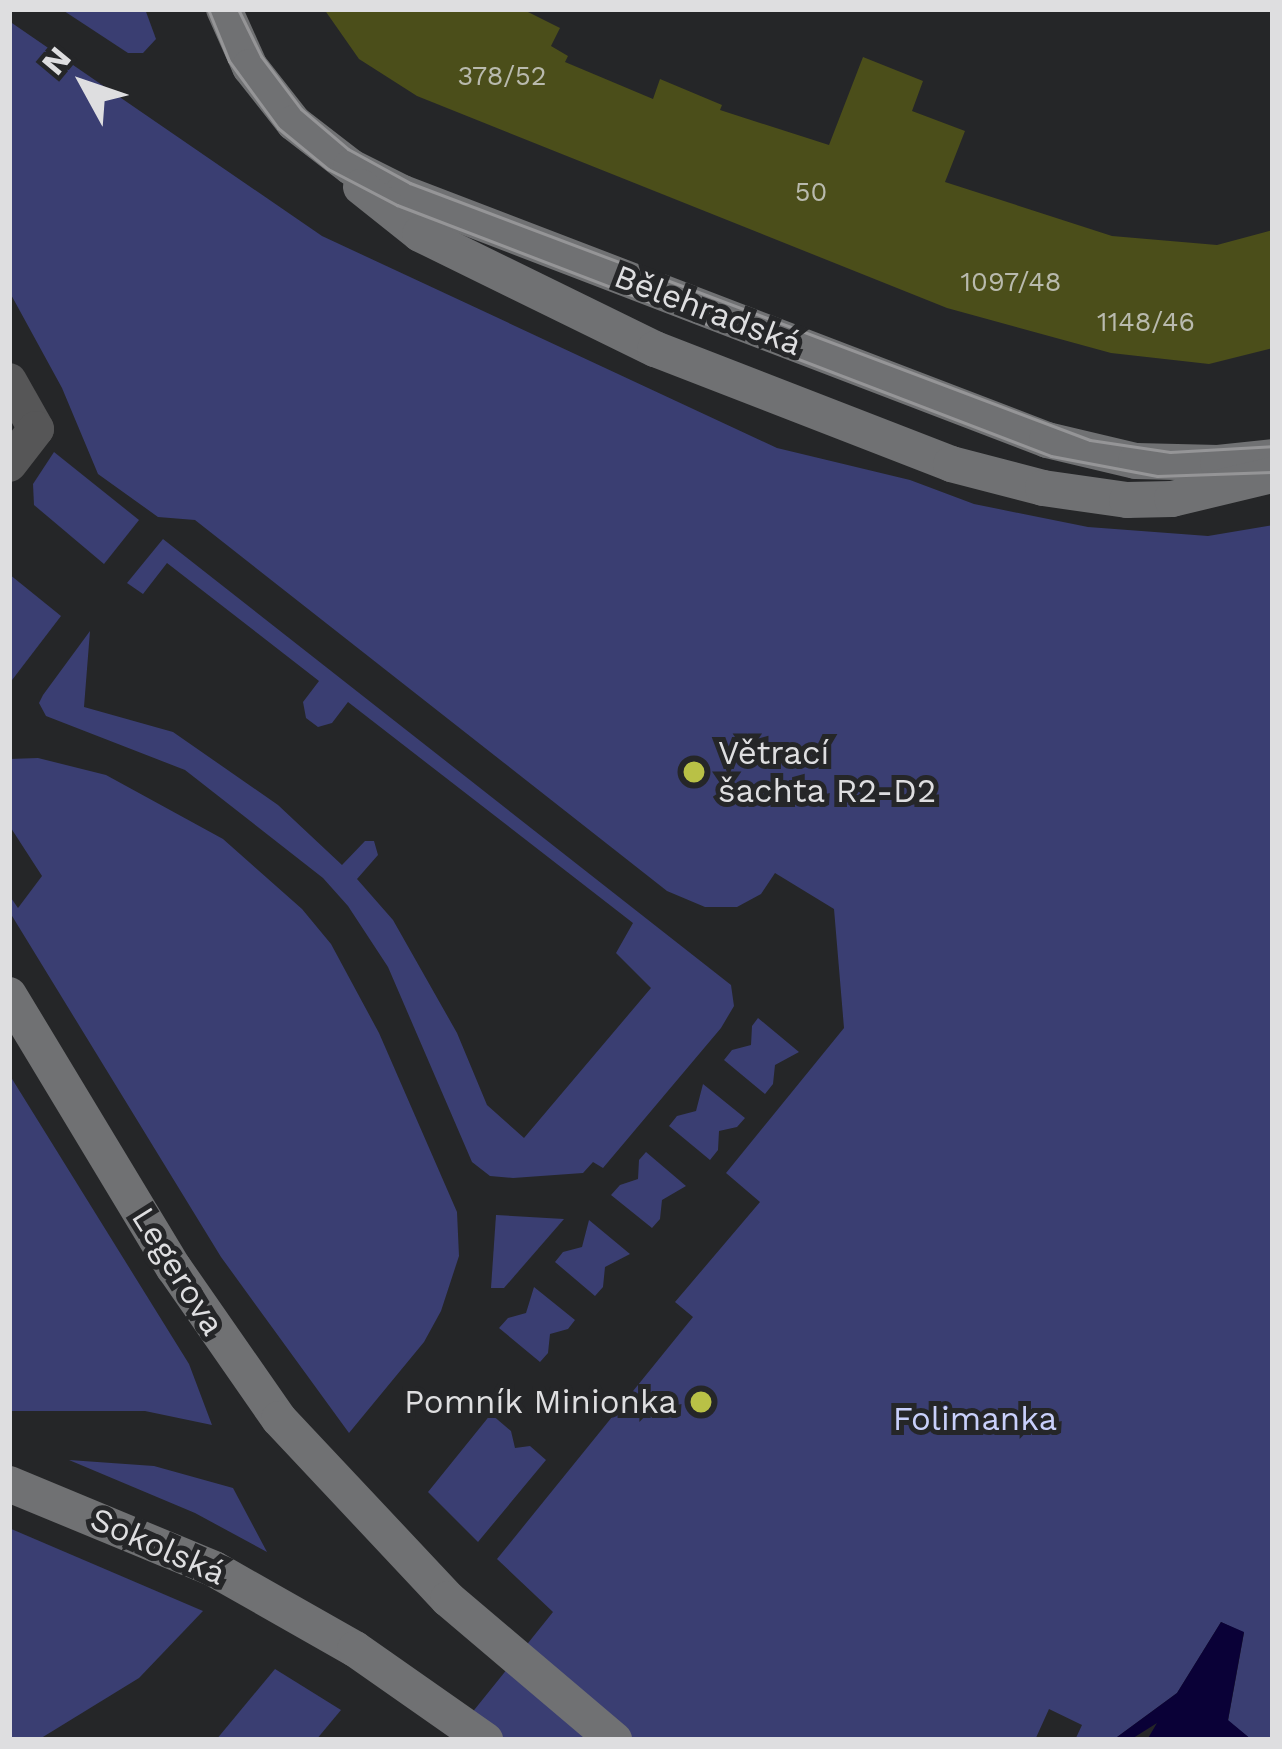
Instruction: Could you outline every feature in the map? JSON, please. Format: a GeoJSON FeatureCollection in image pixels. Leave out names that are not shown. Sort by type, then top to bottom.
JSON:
{"type":"FeatureCollection","features":[{"type":"Feature","properties":{"kind":"street","name":"Bělehradská"},"geometry":{"type":"LineString","coordinates":[[224,9],[250,67],[293,122],[351,167],[404,193],[1047,440],[1136,461],[1218,463],[1273,458]]}},
{"type":"Feature","properties":{"kind":"street"},"geometry":{"type":"LineString","coordinates":[[293,122],[420,233],[655,349],[951,464],[1042,488],[1127,500],[1172,499],[1273,474]]}},
{"type":"Feature","properties":{"kind":"street"},"geometry":{"type":"LineString","coordinates":[[9,380],[36,429],[9,464]]}},
{"type":"Feature","properties":{"kind":"street","name":"Legerova"},"geometry":{"type":"LineString","coordinates":[[9,995],[210,1324],[279,1419],[374,1526],[486,1635],[614,1740]]}},
{"type":"Feature","properties":{"kind":"street","name":"Sokolská"},"geometry":{"type":"LineString","coordinates":[[9,1484],[157,1542],[303,1617],[485,1740]]}},
{"type":"Feature","properties":{"kind":"green space"},"geometry":{"type":"Polygon","coordinates":[[[61,9],[145,9],[156,39],[143,53],[128,53],[61,9]]]}},
{"type":"Feature","properties":{"kind":"green space","name":"Folimanka"},"geometry":{"type":"Polygon","coordinates":[[[9,21],[322,236],[777,448],[910,480],[974,504],[1088,527],[1208,536],[1273,525],[1273,1740],[1252,1740],[1228,1721],[1244,1633],[1221,1622],[1177,1693],[1113,1740],[1075,1740],[1082,1725],[1049,1709],[1035,1740],[450,1740],[553,1612],[497,1559],[693,1317],[675,1302],[760,1202],[726,1173],[844,1028],[834,909],[775,873],[761,894],[737,907],[705,907],[667,891],[195,520],[158,517],[98,474],[62,388],[9,291],[9,21]]]}},
{"type":"Feature","properties":{"kind":"green space"},"geometry":{"type":"Polygon","coordinates":[[[54,452],[139,520],[104,564],[34,505],[33,484],[54,452]]]}},
{"type":"Feature","properties":{"kind":"green space"},"geometry":{"type":"Polygon","coordinates":[[[163,539],[731,985],[734,1006],[721,1028],[603,1168],[593,1162],[583,1173],[513,1178],[490,1176],[472,1162],[388,967],[348,906],[323,878],[185,770],[46,716],[39,703],[43,695],[90,631],[84,707],[173,732],[278,805],[342,865],[365,841],[374,841],[378,855],[357,879],[393,920],[457,1033],[487,1105],[524,1138],[651,988],[616,953],[633,923],[348,702],[332,723],[318,727],[306,718],[303,702],[319,681],[167,563],[143,594],[127,583],[163,539]]]}},
{"type":"Feature","properties":{"kind":"green space"},"geometry":{"type":"Polygon","coordinates":[[[9,574],[61,616],[9,684],[9,574]]]}},
{"type":"Feature","properties":{"kind":"green space"},"geometry":{"type":"Polygon","coordinates":[[[38,758],[106,775],[223,839],[302,909],[331,944],[379,1033],[457,1212],[459,1256],[441,1311],[424,1342],[349,1433],[221,1257],[9,911],[9,895],[18,908],[42,876],[9,825],[9,759],[38,758]]]}},
{"type":"Feature","properties":{"kind":"green space"},"geometry":{"type":"Polygon","coordinates":[[[758,1018],[799,1052],[775,1065],[773,1084],[765,1094],[724,1060],[732,1050],[751,1045],[752,1026],[758,1018]]]}},
{"type":"Feature","properties":{"kind":"green space"},"geometry":{"type":"Polygon","coordinates":[[[9,1074],[189,1364],[212,1425],[145,1411],[9,1411],[9,1074]]]}},
{"type":"Feature","properties":{"kind":"green space"},"geometry":{"type":"Polygon","coordinates":[[[703,1084],[745,1118],[737,1127],[719,1131],[718,1150],[710,1160],[669,1126],[677,1116],[696,1111],[703,1084]]]}},
{"type":"Feature","properties":{"kind":"green space"},"geometry":{"type":"Polygon","coordinates":[[[646,1152],[686,1186],[662,1200],[660,1219],[652,1228],[611,1195],[620,1185],[638,1179],[639,1160],[646,1152]]]}},
{"type":"Feature","properties":{"kind":"green space"},"geometry":{"type":"Polygon","coordinates":[[[496,1215],[564,1219],[504,1288],[491,1288],[496,1215]]]}},
{"type":"Feature","properties":{"kind":"green space"},"geometry":{"type":"Polygon","coordinates":[[[589,1220],[630,1254],[605,1267],[603,1287],[595,1296],[555,1262],[563,1252],[582,1247],[589,1220]]]}},
{"type":"Feature","properties":{"kind":"green space"},"geometry":{"type":"Polygon","coordinates":[[[534,1287],[575,1320],[568,1329],[550,1334],[548,1353],[540,1362],[499,1328],[508,1318],[526,1313],[534,1287]]]}},
{"type":"Feature","properties":{"kind":"green space"},"geometry":{"type":"Polygon","coordinates":[[[491,1414],[511,1431],[515,1448],[530,1446],[546,1460],[478,1542],[428,1492],[491,1414]]]}},
{"type":"Feature","properties":{"kind":"green space"},"geometry":{"type":"Polygon","coordinates":[[[69,1460],[154,1466],[233,1488],[267,1552],[195,1513],[69,1460]]]}},
{"type":"Feature","properties":{"kind":"green space"},"geometry":{"type":"Polygon","coordinates":[[[9,1528],[203,1611],[139,1678],[38,1740],[9,1740],[9,1528]]]}},
{"type":"Feature","properties":{"kind":"green space"},"geometry":{"type":"Polygon","coordinates":[[[275,1669],[341,1710],[316,1740],[216,1740],[275,1669]]]}},
{"type":"Feature","properties":{"kind":"shaded area"},"geometry":{"type":"Polygon","coordinates":[[[1221,1622],[1244,1632],[1228,1720],[1252,1740],[1147,1740],[1157,1723],[1130,1740],[1113,1740],[1177,1693],[1221,1622]]]}},
{"type":"Feature","properties":{"kind":"building"},"geometry":{"type":"Polygon","coordinates":[[[324,9],[522,9],[560,28],[551,46],[568,56],[565,62],[653,99],[660,79],[722,105],[720,110],[829,145],[863,57],[923,81],[912,111],[965,131],[945,182],[1112,236],[1217,245],[1273,230],[1273,348],[1209,364],[1111,353],[947,308],[417,96],[359,59],[324,9]]]}},
{"type":"Feature","properties":{"kind":"tram line"},"geometry":{"type":"LineString","coordinates":[[208,9],[229,61],[278,128],[328,169],[397,205],[1051,456],[1157,476],[1273,472]]}},
{"type":"Feature","properties":{"kind":"tram line"},"geometry":{"type":"LineString","coordinates":[[238,9],[261,56],[301,109],[348,149],[410,183],[1090,440],[1170,452],[1273,446]]}},
{"type":"Feature","properties":{"kind":"place","name":"Větrací šachta R2-D2"},"geometry":{"type":"Point","coordinates":[694,772]}},
{"type":"Feature","properties":{"kind":"place","name":"Pomník Minionka"},"geometry":{"type":"Point","coordinates":[701,1402]}}]}
